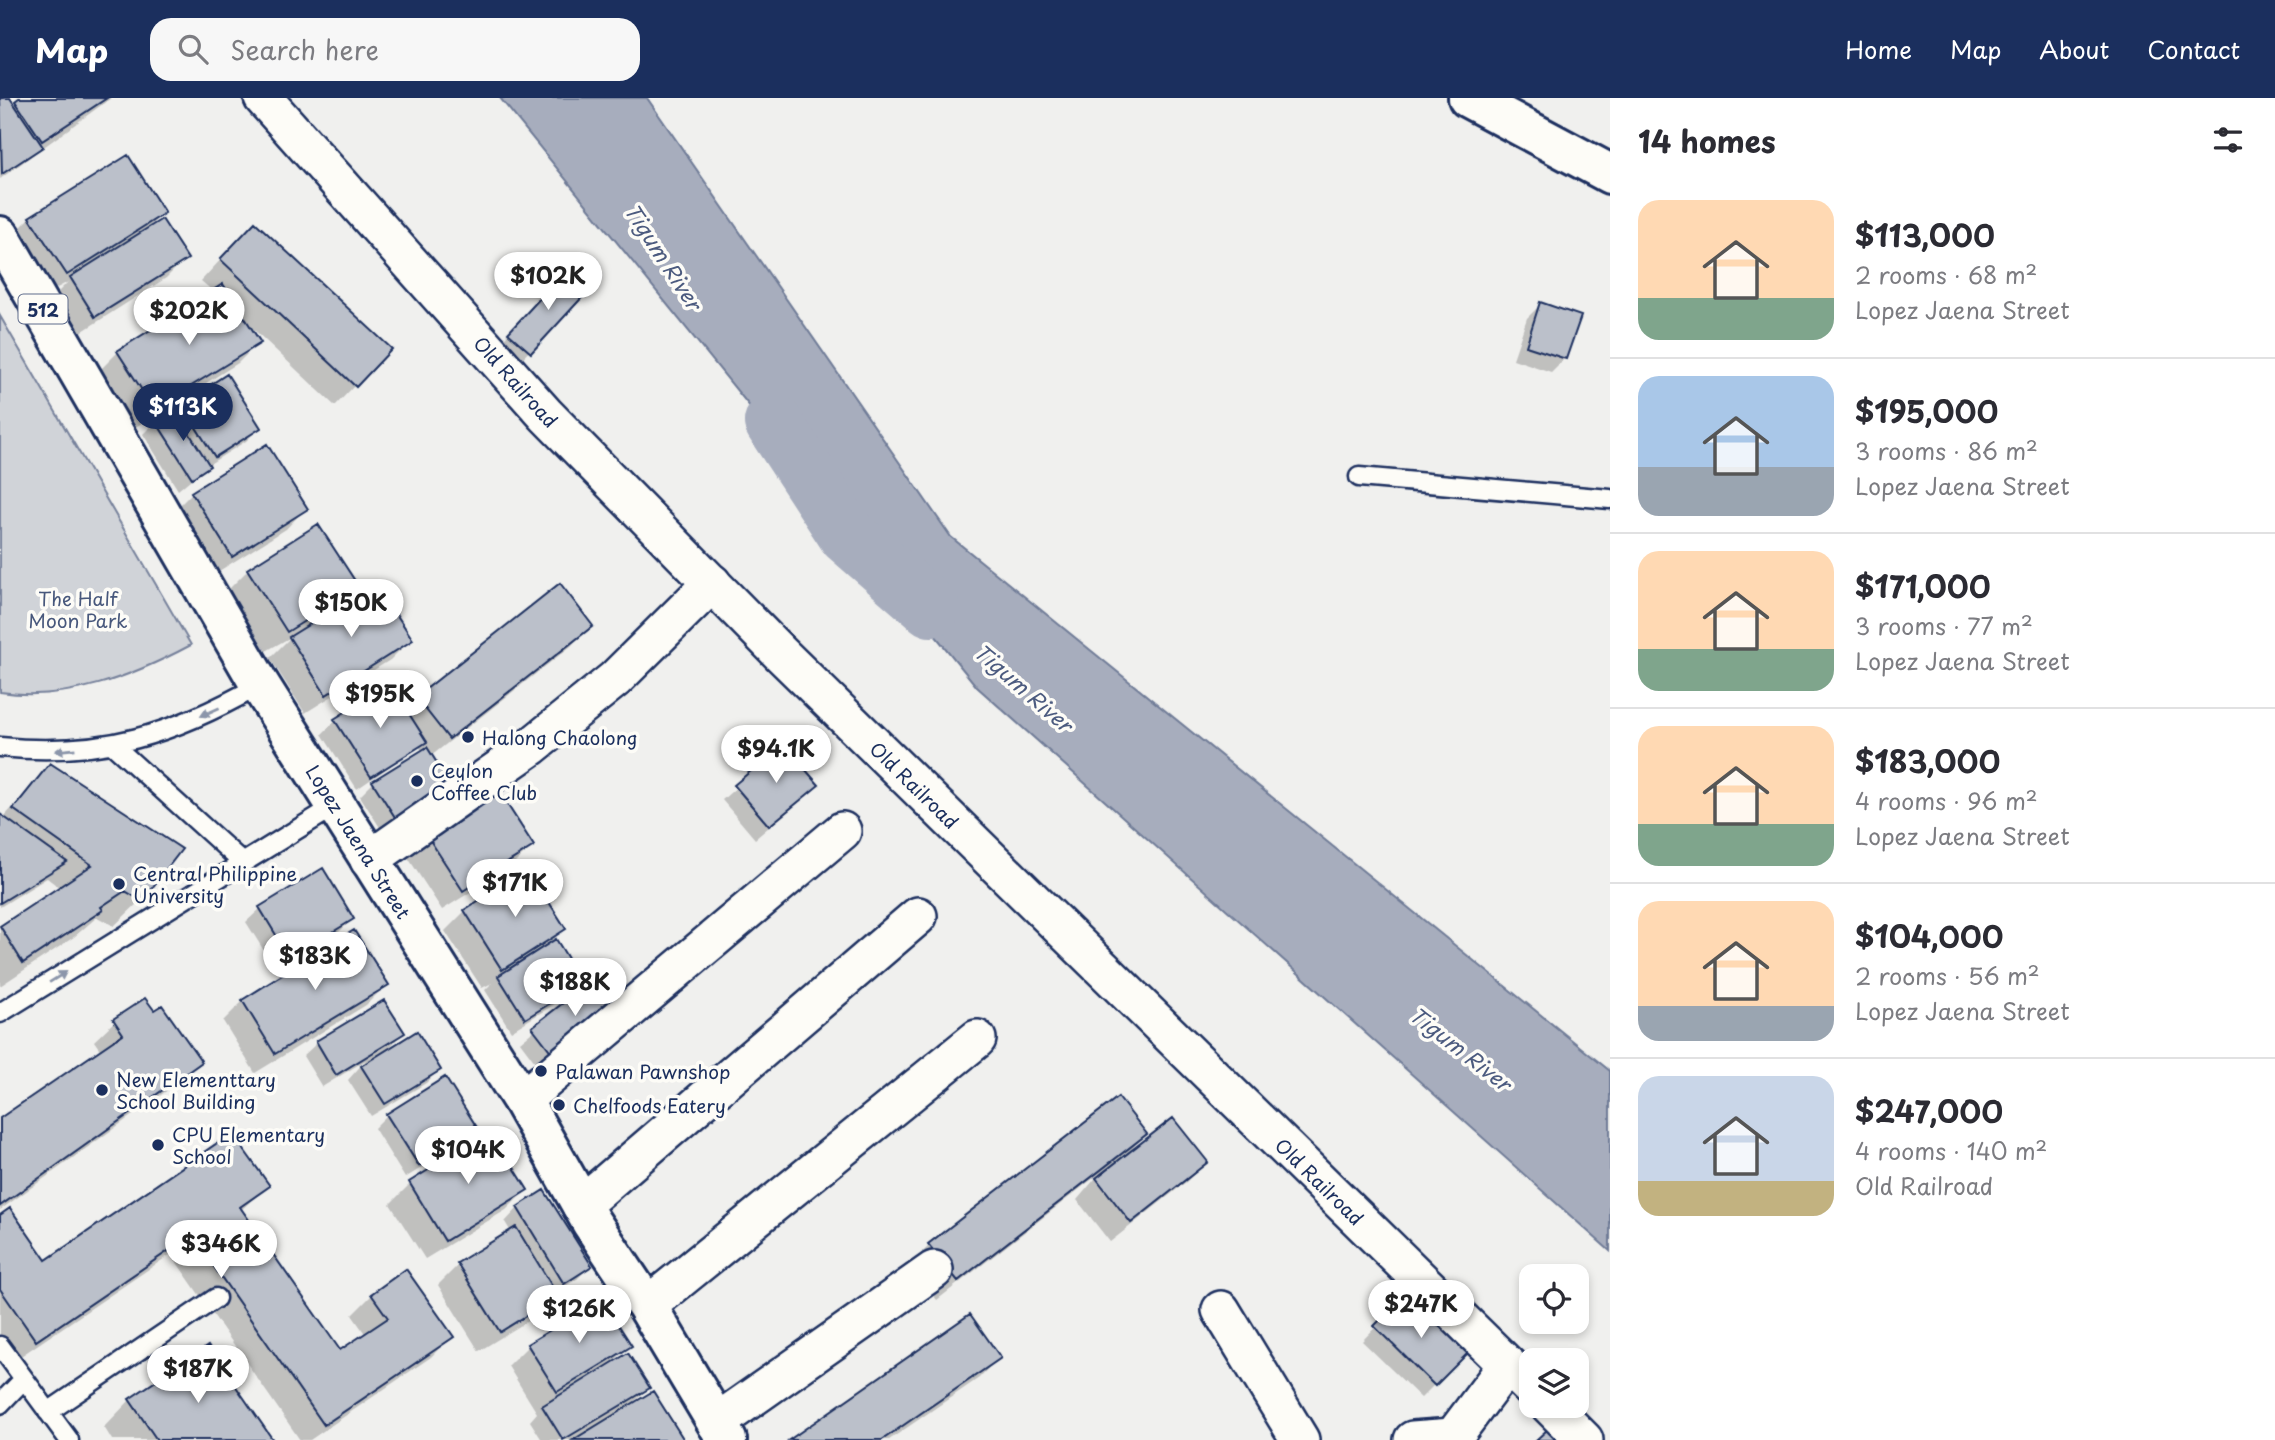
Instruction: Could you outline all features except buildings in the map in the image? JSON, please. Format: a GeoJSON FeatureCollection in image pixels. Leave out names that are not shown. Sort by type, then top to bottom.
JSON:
{"type":"FeatureCollection","features":[{"type":"Feature","properties":{"kind":"main road"},"geometry":{"type":"LineString","coordinates":[[1468,98],[1610,174]]}},
{"type":"Feature","properties":{"kind":"main road","name":"Lopez Jaena Street"},"geometry":{"type":"LineString","coordinates":[[0,236],[260,685],[522,1100],[581,1205],[647,1306],[722,1431]]}},
{"type":"Feature","properties":{"kind":"street","name":"Old Railroad"},"geometry":{"type":"LineString","coordinates":[[263,98],[546,415],[712,583],[1519,1376]]}},
{"type":"Feature","properties":{"kind":"street"},"geometry":{"type":"LineString","coordinates":[[369,860],[532,746],[615,679],[712,583]]}},
{"type":"Feature","properties":{"kind":"street"},"geometry":{"type":"LineString","coordinates":[[522,1100],[842,831]]}},
{"type":"Feature","properties":{"kind":"street"},"geometry":{"type":"LineString","coordinates":[[581,1205],[918,916]]}},
{"type":"Feature","properties":{"kind":"street"},"geometry":{"type":"LineString","coordinates":[[647,1306],[977,1039]]}},
{"type":"Feature","properties":{"kind":"street"},"geometry":{"type":"LineString","coordinates":[[722,1431],[934,1270]]}},
{"type":"Feature","properties":{"kind":"street"},"geometry":{"type":"LineString","coordinates":[[1222,1310],[1300,1440]]}},
{"type":"Feature","properties":{"kind":"street"},"geometry":{"type":"LineString","coordinates":[[1413,1440],[1454,1438],[1519,1376]]}},
{"type":"Feature","properties":{"kind":"street"},"geometry":{"type":"LineString","coordinates":[[1562,1418],[1584,1440]]}},
{"type":"Feature","properties":{"kind":"lane"},"geometry":{"type":"LineString","coordinates":[[1359,477],[1610,499]]}},
{"type":"Feature","properties":{"kind":"lane"},"geometry":{"type":"LineString","coordinates":[[0,747],[47,751],[113,745],[157,735],[217,709],[260,685]]}},
{"type":"Feature","properties":{"kind":"lane"},"geometry":{"type":"LineString","coordinates":[[113,745],[242,862]]}},
{"type":"Feature","properties":{"kind":"lane"},"geometry":{"type":"LineString","coordinates":[[0,1013],[335,806]]}},
{"type":"Feature","properties":{"kind":"lane"},"geometry":{"type":"LineString","coordinates":[[48,1412],[216,1297]]}},
{"type":"Feature","properties":{"kind":"lane"},"geometry":{"type":"LineString","coordinates":[[0,1346],[69,1440]]}},
{"type":"Feature","properties":{"kind":"lane"},"geometry":{"type":"LineString","coordinates":[[0,1404],[24,1379]]}},
{"type":"Feature","properties":{"kind":"green space","name":"The Half Moon Park"},"geometry":{"type":"Polygon","coordinates":[[[0,316],[191,645],[123,676],[75,690],[25,694],[0,692],[0,316]]]}},
{"type":"Feature","properties":{"kind":"water"},"geometry":{"type":"Polygon","coordinates":[[[500,98],[647,98],[951,537],[1610,1071],[1610,1251],[977,687],[500,98]]]}},
{"type":"Feature","properties":{"kind":"waterway","name":"Tigum River"},"geometry":{"type":"LineString","coordinates":[[773,422],[847,535],[931,608]]}},
{"type":"Feature","properties":{"kind":"place","name":"Halong Chaolong"},"geometry":{"type":"Point","coordinates":[468,737]}},
{"type":"Feature","properties":{"kind":"place","name":"Ceylon Coffee Club"},"geometry":{"type":"Point","coordinates":[417,781]}},
{"type":"Feature","properties":{"kind":"place","name":"Central Philippine University"},"geometry":{"type":"Point","coordinates":[119,884]}},
{"type":"Feature","properties":{"kind":"place","name":"Palawan Pawnshop"},"geometry":{"type":"Point","coordinates":[541,1071]}},
{"type":"Feature","properties":{"kind":"place","name":"New Elementtary School Building"},"geometry":{"type":"Point","coordinates":[102,1090]}},
{"type":"Feature","properties":{"kind":"place","name":"Chelfoods Eatery"},"geometry":{"type":"Point","coordinates":[559,1105]}},
{"type":"Feature","properties":{"kind":"place","name":"CPU Elementary School"},"geometry":{"type":"Point","coordinates":[158,1145]}}]}
